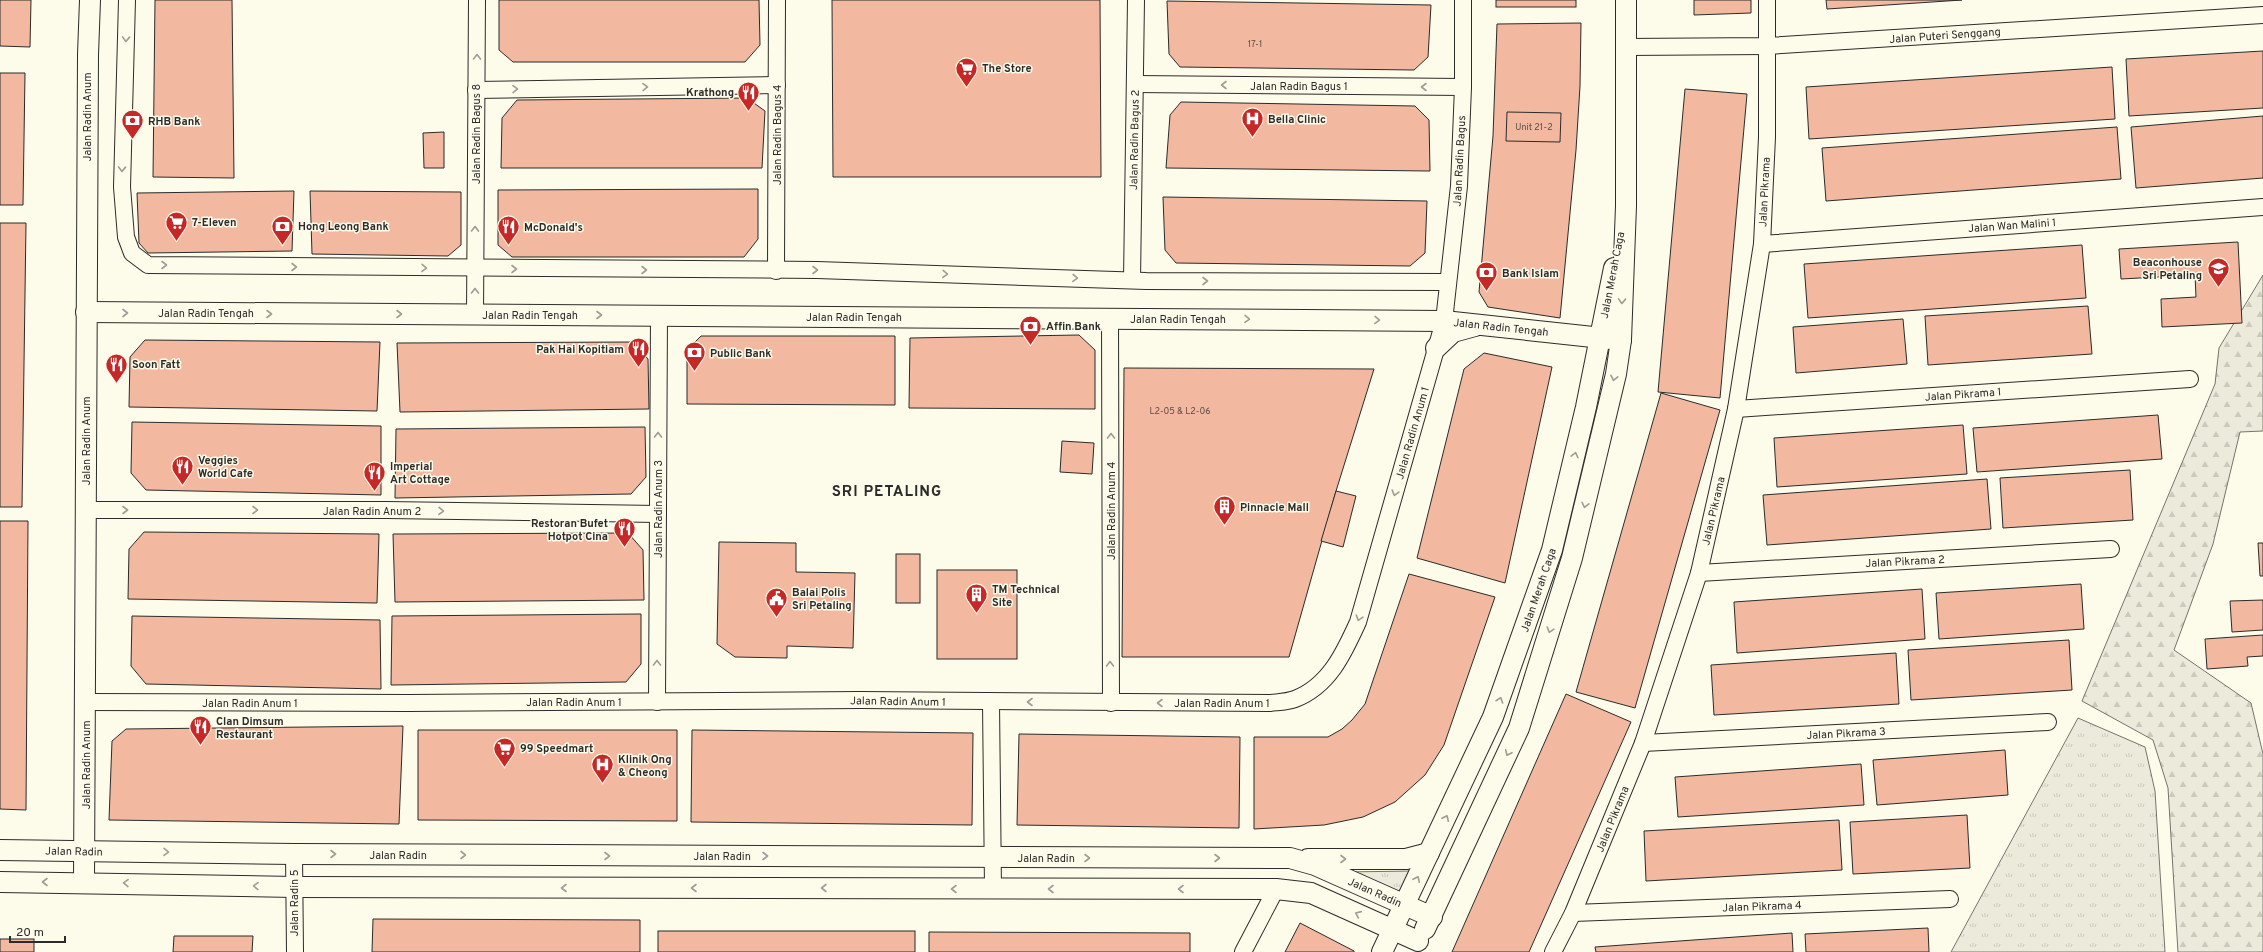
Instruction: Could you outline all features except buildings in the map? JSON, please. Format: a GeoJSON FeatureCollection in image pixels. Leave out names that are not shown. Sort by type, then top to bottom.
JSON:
{"type":"FeatureCollection","features":[{"type":"Feature","properties":{"kind":"street","name":"Jalan Radin Anum"},"geometry":{"type":"LineString","coordinates":[[84,882],[86,702],[86,312],[90,0]]}},
{"type":"Feature","properties":{"kind":"street"},"geometry":{"type":"LineString","coordinates":[[127,0],[122,187],[126,237],[132,253],[148,265],[817,270],[1132,280],[1448,282]]}},
{"type":"Feature","properties":{"kind":"street","name":"Jalan Radin Bagus 8"},"geometry":{"type":"LineString","coordinates":[[475,315],[477,0]]}},
{"type":"Feature","properties":{"kind":"street","name":"Jalan Radin Bagus 4"},"geometry":{"type":"LineString","coordinates":[[776,270],[777,0]]}},
{"type":"Feature","properties":{"kind":"street","name":"Jalan Radin Bagus 2"},"geometry":{"type":"LineString","coordinates":[[1132,280],[1136,0]]}},
{"type":"Feature","properties":{"kind":"street","name":"Jalan Radin Bagus"},"geometry":{"type":"LineString","coordinates":[[1444,321],[1459,186],[1463,87],[1463,0]]}},
{"type":"Feature","properties":{"kind":"street","name":"Jalan Merah Caga"},"geometry":{"type":"LineString","coordinates":[[1416,946],[1432,917],[1519,728],[1572,558],[1616,374],[1621,340],[1626,206],[1626,0]]}},
{"type":"Feature","properties":{"kind":"street","name":"Jalan Pikrama"},"geometry":{"type":"LineString","coordinates":[[1553,952],[1573,914],[1643,743],[1699,573],[1736,408],[1762,244],[1767,137],[1767,0]]}},
{"type":"Feature","properties":{"kind":"street","name":"Jalan Puteri Senggang"},"geometry":{"type":"LineString","coordinates":[[1626,47],[1767,46],[2263,15]]}},
{"type":"Feature","properties":{"kind":"street","name":"Jalan Radin Bagus 1"},"geometry":{"type":"LineString","coordinates":[[1135,84],[1463,87]]}},
{"type":"Feature","properties":{"kind":"street"},"geometry":{"type":"LineString","coordinates":[[476,90],[777,85]]}},
{"type":"Feature","properties":{"kind":"street","name":"Jalan Merah Caga"},"geometry":{"type":"LineString","coordinates":[[1382,952],[1394,930],[1494,717],[1552,550],[1600,338],[1626,206]]}},
{"type":"Feature","properties":{"kind":"street","name":"Jalan Wan Malini 1"},"geometry":{"type":"LineString","coordinates":[[1762,244],[2263,207]]}},
{"type":"Feature","properties":{"kind":"street","name":"Jalan Radin Tengah"},"geometry":{"type":"LineString","coordinates":[[86,312],[1444,321],[1621,340]]}},
{"type":"Feature","properties":{"kind":"street","name":"Jalan Radin Anum 3"},"geometry":{"type":"LineString","coordinates":[[657,702],[659,316]]}},
{"type":"Feature","properties":{"kind":"street","name":"Jalan Radin Anum 4"},"geometry":{"type":"LineString","coordinates":[[1110,318],[1111,703]]}},
{"type":"Feature","properties":{"kind":"street","name":"Jalan Radin Anum 1"},"geometry":{"type":"LineString","coordinates":[[86,702],[657,702],[860,700],[1270,703],[1294,699],[1313,689],[1329,676],[1342,657],[1358,622],[1444,321]]}},
{"type":"Feature","properties":{"kind":"street"},"geometry":{"type":"LineString","coordinates":[[1436,348],[1453,332],[1482,325]]}},
{"type":"Feature","properties":{"kind":"street","name":"Jalan Pikrama 1"},"geometry":{"type":"LineString","coordinates":[[1736,408],[2190,379]]}},
{"type":"Feature","properties":{"kind":"street","name":"Jalan Radin Anum 2"},"geometry":{"type":"LineString","coordinates":[[86,510],[387,510],[658,514]]}},
{"type":"Feature","properties":{"kind":"street","name":"Jalan Pikrama 2"},"geometry":{"type":"LineString","coordinates":[[1699,573],[2111,549]]}},
{"type":"Feature","properties":{"kind":"street"},"geometry":{"type":"LineString","coordinates":[[991,702],[992,889]]}},
{"type":"Feature","properties":{"kind":"street","name":"Jalan Pikrama 3"},"geometry":{"type":"LineString","coordinates":[[1643,743],[2048,722]]}},
{"type":"Feature","properties":{"kind":"street","name":"Jalan Radin"},"geometry":{"type":"LineString","coordinates":[[0,850],[294,854],[1290,858],[1315,865],[1432,917]]}},
{"type":"Feature","properties":{"kind":"street"},"geometry":{"type":"LineString","coordinates":[[1290,858],[1406,859],[1429,853]]}},
{"type":"Feature","properties":{"kind":"street","name":"Jalan Radin 5"},"geometry":{"type":"LineString","coordinates":[[294,854],[295,952]]}},
{"type":"Feature","properties":{"kind":"street"},"geometry":{"type":"LineString","coordinates":[[0,882],[84,882],[295,887],[1276,889],[1311,893],[1394,930],[1416,946]]}},
{"type":"Feature","properties":{"kind":"street"},"geometry":{"type":"LineString","coordinates":[[1242,952],[1276,889]]}},
{"type":"Feature","properties":{"kind":"street","name":"Jalan Pikrama 4"},"geometry":{"type":"LineString","coordinates":[[1573,914],[1950,899]]}},
{"type":"Feature","properties":{"kind":"green space"},"geometry":{"type":"Polygon","coordinates":[[[2263,275],[2263,431],[2240,432],[2213,544],[2174,650],[2251,703],[2263,754],[2263,952],[2178,952],[2168,788],[2153,740],[2082,701],[2215,384],[2219,348],[2263,275]]]}},
{"type":"Feature","properties":{"kind":"green space"},"geometry":{"type":"Polygon","coordinates":[[[2078,718],[2145,747],[2155,791],[2165,952],[1951,952],[2078,718]]]}},
{"type":"Feature","properties":{"kind":"green space"},"geometry":{"type":"Polygon","coordinates":[[[1415,871],[1402,901],[1341,872],[1415,871]]]}},
{"type":"Feature","properties":{"kind":"place","name":"The Store"},"geometry":{"type":"Point","coordinates":[967,88]}},
{"type":"Feature","properties":{"kind":"place","name":"Krathong"},"geometry":{"type":"Point","coordinates":[749,112]}},
{"type":"Feature","properties":{"kind":"place","name":"Bella Clinic"},"geometry":{"type":"Point","coordinates":[1252,138]}},
{"type":"Feature","properties":{"kind":"place","name":"RHB Bank"},"geometry":{"type":"Point","coordinates":[133,140]}},
{"type":"Feature","properties":{"kind":"place","name":"7-Eleven"},"geometry":{"type":"Point","coordinates":[176,242]}},
{"type":"Feature","properties":{"kind":"place","name":"Hong Leong Bank"},"geometry":{"type":"Point","coordinates":[282,246]}},
{"type":"Feature","properties":{"kind":"place","name":"McDonald's"},"geometry":{"type":"Point","coordinates":[508,246]}},
{"type":"Feature","properties":{"kind":"place","name":"Beaconhouse Sri Petaling"},"geometry":{"type":"Point","coordinates":[2218,288]}},
{"type":"Feature","properties":{"kind":"place","name":"Bank Islam"},"geometry":{"type":"Point","coordinates":[1486,292]}},
{"type":"Feature","properties":{"kind":"place","name":"Affin Bank"},"geometry":{"type":"Point","coordinates":[1030,346]}},
{"type":"Feature","properties":{"kind":"place","name":"Pak Hai Kopitiam"},"geometry":{"type":"Point","coordinates":[639,368]}},
{"type":"Feature","properties":{"kind":"place","name":"Public Bank"},"geometry":{"type":"Point","coordinates":[694,372]}},
{"type":"Feature","properties":{"kind":"place","name":"Soon Fatt"},"geometry":{"type":"Point","coordinates":[117,384]}},
{"type":"Feature","properties":{"kind":"place","name":"Veggies World Cafe"},"geometry":{"type":"Point","coordinates":[183,486]}},
{"type":"Feature","properties":{"kind":"place","name":"Imperial Art Cottage"},"geometry":{"type":"Point","coordinates":[375,492]}},
{"type":"Feature","properties":{"kind":"place","name":"Pinnacle Mall"},"geometry":{"type":"Point","coordinates":[1224,526]}},
{"type":"Feature","properties":{"kind":"place","name":"Restoran Bufet Hotpot Cina"},"geometry":{"type":"Point","coordinates":[624,548]}},
{"type":"Feature","properties":{"kind":"place","name":"TM Technical Site"},"geometry":{"type":"Point","coordinates":[977,614]}},
{"type":"Feature","properties":{"kind":"place","name":"Balai Polis Sri Petaling"},"geometry":{"type":"Point","coordinates":[777,618]}},
{"type":"Feature","properties":{"kind":"place","name":"Clan Dimsum Restaurant"},"geometry":{"type":"Point","coordinates":[200,746]}},
{"type":"Feature","properties":{"kind":"place","name":"99 Speedmart"},"geometry":{"type":"Point","coordinates":[504,768]}},
{"type":"Feature","properties":{"kind":"place","name":"Klinik Ong & Cheong"},"geometry":{"type":"Point","coordinates":[602,784]}},
{"type":"Feature","properties":{"kind":"district","name":"SRI PETALING"},"geometry":{"type":"Point","coordinates":[887,491]}}]}
